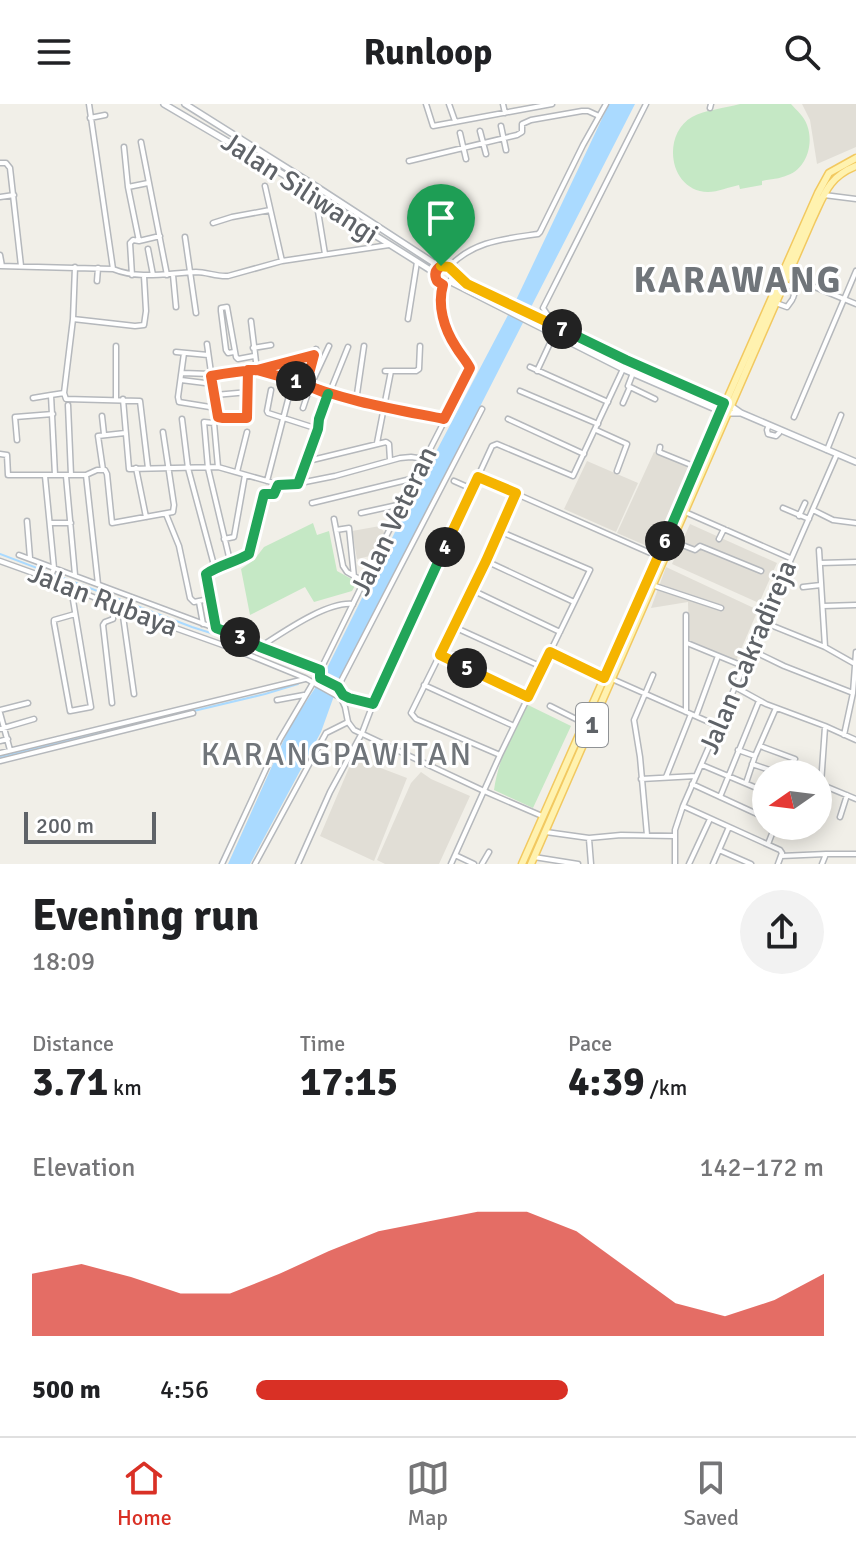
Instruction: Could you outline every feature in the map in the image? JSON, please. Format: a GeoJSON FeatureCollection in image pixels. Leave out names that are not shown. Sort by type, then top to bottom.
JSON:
{"type":"FeatureCollection","features":[{"type":"Feature","properties":{"kind":"main road","name":"Jalan Siliwangi"},"geometry":{"type":"LineString","coordinates":[[164,104],[315,193],[435,273]]}},
{"type":"Feature","properties":{"kind":"main road","name":"Jalan Siliwangi"},"geometry":{"type":"LineString","coordinates":[[185,104],[440,267]]}},
{"type":"Feature","properties":{"kind":"main road","name":"1"},"geometry":{"type":"LineString","coordinates":[[767,315],[776,303],[825,178],[837,167],[856,158]]}},
{"type":"Feature","properties":{"kind":"main road","name":"1"},"geometry":{"type":"LineString","coordinates":[[522,864],[584,723],[652,585],[661,558],[672,541],[726,408],[824,195],[836,176],[856,166]]}},
{"type":"Feature","properties":{"kind":"main road"},"geometry":{"type":"LineString","coordinates":[[726,408],[533,316],[507,308],[451,282],[443,285],[437,281],[435,273],[440,267],[449,267],[467,284],[507,308],[530,323],[623,369],[670,390],[741,413],[856,462]]}},
{"type":"Feature","properties":{"kind":"main road"},"geometry":{"type":"LineString","coordinates":[[451,282],[453,273]]}},
{"type":"Feature","properties":{"kind":"main road"},"geometry":{"type":"LineString","coordinates":[[572,344],[576,335]]}},
{"type":"Feature","properties":{"kind":"main road"},"geometry":{"type":"LineString","coordinates":[[670,390],[672,381]]}},
{"type":"Feature","properties":{"kind":"main road","name":"1"},"geometry":{"type":"LineString","coordinates":[[532,860],[697,467],[726,408]]}},
{"type":"Feature","properties":{"kind":"street"},"geometry":{"type":"LineString","coordinates":[[89,104],[113,269]]}},
{"type":"Feature","properties":{"kind":"street"},"geometry":{"type":"LineString","coordinates":[[426,104],[433,126],[552,104]]}},
{"type":"Feature","properties":{"kind":"street"},"geometry":{"type":"LineString","coordinates":[[449,104],[455,121]]}},
{"type":"Feature","properties":{"kind":"street"},"geometry":{"type":"LineString","coordinates":[[503,104],[505,113]]}},
{"type":"Feature","properties":{"kind":"street"},"geometry":{"type":"LineString","coordinates":[[449,267],[467,252],[486,243],[540,232],[605,106],[598,104]]}},
{"type":"Feature","properties":{"kind":"street"},"geometry":{"type":"LineString","coordinates":[[544,322],[547,314],[543,308],[646,104]]}},
{"type":"Feature","properties":{"kind":"street"},"geometry":{"type":"LineString","coordinates":[[524,143],[522,124],[531,120],[582,111],[599,116]]}},
{"type":"Feature","properties":{"kind":"street"},"geometry":{"type":"LineString","coordinates":[[90,118],[105,115]]}},
{"type":"Feature","properties":{"kind":"street"},"geometry":{"type":"LineString","coordinates":[[501,126],[506,150]]}},
{"type":"Feature","properties":{"kind":"street"},"geometry":{"type":"LineString","coordinates":[[480,131],[486,154]]}},
{"type":"Feature","properties":{"kind":"street"},"geometry":{"type":"LineString","coordinates":[[409,161],[522,132]]}},
{"type":"Feature","properties":{"kind":"street"},"geometry":{"type":"LineString","coordinates":[[460,133],[466,159]]}},
{"type":"Feature","properties":{"kind":"street"},"geometry":{"type":"LineString","coordinates":[[141,142],[176,307]]}},
{"type":"Feature","properties":{"kind":"street"},"geometry":{"type":"LineString","coordinates":[[124,147],[139,241]]}},
{"type":"Feature","properties":{"kind":"street"},"geometry":{"type":"LineString","coordinates":[[0,163],[9,165],[21,266]]}},
{"type":"Feature","properties":{"kind":"street"},"geometry":{"type":"LineString","coordinates":[[128,187],[148,183]]}},
{"type":"Feature","properties":{"kind":"street"},"geometry":{"type":"LineString","coordinates":[[265,186],[282,261]]}},
{"type":"Feature","properties":{"kind":"street"},"geometry":{"type":"LineString","coordinates":[[315,193],[325,254]]}},
{"type":"Feature","properties":{"kind":"street"},"geometry":{"type":"LineString","coordinates":[[0,197],[14,195]]}},
{"type":"Feature","properties":{"kind":"street"},"geometry":{"type":"LineString","coordinates":[[824,195],[856,199]]}},
{"type":"Feature","properties":{"kind":"street"},"geometry":{"type":"LineString","coordinates":[[213,223],[270,210]]}},
{"type":"Feature","properties":{"kind":"street"},"geometry":{"type":"LineString","coordinates":[[132,275],[130,243],[160,236]]}},
{"type":"Feature","properties":{"kind":"street"},"geometry":{"type":"LineString","coordinates":[[185,237],[196,313]]}},
{"type":"Feature","properties":{"kind":"street"},"geometry":{"type":"LineString","coordinates":[[0,255],[1,266],[113,269],[144,276],[200,272],[222,277],[282,261],[389,245]]}},
{"type":"Feature","properties":{"kind":"street"},"geometry":{"type":"LineString","coordinates":[[148,249],[153,275]]}},
{"type":"Feature","properties":{"kind":"street"},"geometry":{"type":"LineString","coordinates":[[408,319],[417,262]]}},
{"type":"Feature","properties":{"kind":"street"},"geometry":{"type":"LineString","coordinates":[[75,267],[73,319],[64,393],[66,399],[139,400],[148,468]]}},
{"type":"Feature","properties":{"kind":"street"},"geometry":{"type":"LineString","coordinates":[[97,281],[98,268]]}},
{"type":"Feature","properties":{"kind":"street"},"geometry":{"type":"LineString","coordinates":[[794,417],[856,271]]}},
{"type":"Feature","properties":{"kind":"street"},"geometry":{"type":"LineString","coordinates":[[73,319],[144,325],[144,276]]}},
{"type":"Feature","properties":{"kind":"street"},"geometry":{"type":"LineString","coordinates":[[782,284],[844,298],[856,304]]}},
{"type":"Feature","properties":{"kind":"street"},"geometry":{"type":"LineString","coordinates":[[776,303],[787,307],[796,289],[782,284]]}},
{"type":"Feature","properties":{"kind":"street","name":"Jalan Veteran"},"geometry":{"type":"LineString","coordinates":[[320,670],[470,368],[444,321],[441,310],[443,285]]}},
{"type":"Feature","properties":{"kind":"street"},"geometry":{"type":"LineString","coordinates":[[234,352],[228,353],[226,350],[221,311],[224,307],[227,307],[234,352],[238,359],[255,355]]}},
{"type":"Feature","properties":{"kind":"street"},"geometry":{"type":"LineString","coordinates":[[251,321],[257,370]]}},
{"type":"Feature","properties":{"kind":"street"},"geometry":{"type":"LineString","coordinates":[[537,371],[551,341]]}},
{"type":"Feature","properties":{"kind":"street"},"geometry":{"type":"LineString","coordinates":[[207,344],[220,418],[246,418],[248,370]]}},
{"type":"Feature","properties":{"kind":"street"},"geometry":{"type":"LineString","coordinates":[[253,348],[271,345]]}},
{"type":"Feature","properties":{"kind":"street"},"geometry":{"type":"LineString","coordinates":[[116,346],[116,399]]}},
{"type":"Feature","properties":{"kind":"street"},"geometry":{"type":"LineString","coordinates":[[308,386],[329,346]]}},
{"type":"Feature","properties":{"kind":"street"},"geometry":{"type":"LineString","coordinates":[[356,401],[364,346]]}},
{"type":"Feature","properties":{"kind":"street"},"geometry":{"type":"LineString","coordinates":[[376,444],[388,371],[419,369],[420,346]]}},
{"type":"Feature","properties":{"kind":"street"},"geometry":{"type":"LineString","coordinates":[[298,484],[319,419],[348,347]]}},
{"type":"Feature","properties":{"kind":"street"},"geometry":{"type":"LineString","coordinates":[[176,352],[208,355]]}},
{"type":"Feature","properties":{"kind":"street"},"geometry":{"type":"LineString","coordinates":[[257,370],[315,352],[303,408]]}},
{"type":"Feature","properties":{"kind":"street"},"geometry":{"type":"LineString","coordinates":[[184,353],[179,402],[216,408]]}},
{"type":"Feature","properties":{"kind":"street"},"geometry":{"type":"LineString","coordinates":[[287,377],[292,360]]}},
{"type":"Feature","properties":{"kind":"street"},"geometry":{"type":"LineString","coordinates":[[530,367],[608,402]]}},
{"type":"Feature","properties":{"kind":"street"},"geometry":{"type":"LineString","coordinates":[[298,864],[330,792],[362,733],[492,446],[497,444],[573,476],[623,369]]}},
{"type":"Feature","properties":{"kind":"street"},"geometry":{"type":"LineString","coordinates":[[181,373],[211,375],[257,370],[287,377],[329,394],[444,419]]}},
{"type":"Feature","properties":{"kind":"street"},"geometry":{"type":"LineString","coordinates":[[633,373],[627,384],[655,399]]}},
{"type":"Feature","properties":{"kind":"street"},"geometry":{"type":"LineString","coordinates":[[181,380],[213,384]]}},
{"type":"Feature","properties":{"kind":"street"},"geometry":{"type":"LineString","coordinates":[[623,403],[630,387]]}},
{"type":"Feature","properties":{"kind":"street"},"geometry":{"type":"LineString","coordinates":[[271,390],[267,412],[318,429]]}},
{"type":"Feature","properties":{"kind":"street"},"geometry":{"type":"LineString","coordinates":[[520,391],[626,442],[617,471]]}},
{"type":"Feature","properties":{"kind":"street"},"geometry":{"type":"LineString","coordinates":[[214,395],[249,392]]}},
{"type":"Feature","properties":{"kind":"street"},"geometry":{"type":"LineString","coordinates":[[267,481],[290,392]]}},
{"type":"Feature","properties":{"kind":"street"},"geometry":{"type":"LineString","coordinates":[[33,398],[64,393]]}},
{"type":"Feature","properties":{"kind":"street"},"geometry":{"type":"LineString","coordinates":[[51,395],[55,476]]}},
{"type":"Feature","properties":{"kind":"street"},"geometry":{"type":"LineString","coordinates":[[123,399],[129,469],[218,467],[278,485],[298,484],[411,457],[425,459]]}},
{"type":"Feature","properties":{"kind":"street"},"geometry":{"type":"LineString","coordinates":[[68,405],[75,575]]}},
{"type":"Feature","properties":{"kind":"street"},"geometry":{"type":"LineString","coordinates":[[338,687],[482,409]]}},
{"type":"Feature","properties":{"kind":"street"},"geometry":{"type":"LineString","coordinates":[[17,440],[15,418],[53,414]]}},
{"type":"Feature","properties":{"kind":"street"},"geometry":{"type":"LineString","coordinates":[[827,450],[841,415]]}},
{"type":"Feature","properties":{"kind":"street"},"geometry":{"type":"LineString","coordinates":[[102,416],[104,434]]}},
{"type":"Feature","properties":{"kind":"street"},"geometry":{"type":"LineString","coordinates":[[182,419],[188,468],[215,569]]}},
{"type":"Feature","properties":{"kind":"street"},"geometry":{"type":"LineString","coordinates":[[508,419],[584,454]]}},
{"type":"Feature","properties":{"kind":"street"},"geometry":{"type":"LineString","coordinates":[[218,467],[214,423],[204,422],[208,468],[230,561]]}},
{"type":"Feature","properties":{"kind":"street"},"geometry":{"type":"LineString","coordinates":[[769,425],[768,434],[776,436],[779,433]]}},
{"type":"Feature","properties":{"kind":"street"},"geometry":{"type":"LineString","coordinates":[[125,433],[98,436],[103,470],[107,474],[112,523],[173,512],[163,432]]}},
{"type":"Feature","properties":{"kind":"street"},"geometry":{"type":"LineString","coordinates":[[237,472],[247,432]]}},
{"type":"Feature","properties":{"kind":"street"},"geometry":{"type":"LineString","coordinates":[[304,463],[388,443],[390,461]]}},
{"type":"Feature","properties":{"kind":"street"},"geometry":{"type":"LineString","coordinates":[[660,447],[658,451],[697,467]]}},
{"type":"Feature","properties":{"kind":"street"},"geometry":{"type":"LineString","coordinates":[[667,455],[671,449]]}},
{"type":"Feature","properties":{"kind":"street"},"geometry":{"type":"LineString","coordinates":[[0,454],[8,457],[8,475],[69,476],[103,470]]}},
{"type":"Feature","properties":{"kind":"street","name":"Jalan Cakradireja"},"geometry":{"type":"LineString","coordinates":[[675,864],[674,836],[683,806],[837,454]]}},
{"type":"Feature","properties":{"kind":"street"},"geometry":{"type":"LineString","coordinates":[[136,468],[146,517]]}},
{"type":"Feature","properties":{"kind":"street"},"geometry":{"type":"LineString","coordinates":[[86,475],[98,584]]}},
{"type":"Feature","properties":{"kind":"street"},"geometry":{"type":"LineString","coordinates":[[224,539],[234,537],[245,475]]}},
{"type":"Feature","properties":{"kind":"street"},"geometry":{"type":"LineString","coordinates":[[45,476],[54,569],[50,578]]}},
{"type":"Feature","properties":{"kind":"street"},"geometry":{"type":"LineString","coordinates":[[478,477],[661,558]]}},
{"type":"Feature","properties":{"kind":"street"},"geometry":{"type":"LineString","coordinates":[[312,503],[416,478]]}},
{"type":"Feature","properties":{"kind":"street"},"geometry":{"type":"LineString","coordinates":[[454,481],[472,489]]}},
{"type":"Feature","properties":{"kind":"street"},"geometry":{"type":"LineString","coordinates":[[216,628],[206,574],[249,554],[264,495],[274,494],[278,485]]}},
{"type":"Feature","properties":{"kind":"street"},"geometry":{"type":"LineString","coordinates":[[500,755],[412,715],[413,707],[486,561],[516,493]]}},
{"type":"Feature","properties":{"kind":"street"},"geometry":{"type":"LineString","coordinates":[[799,516],[805,503]]}},
{"type":"Feature","properties":{"kind":"street"},"geometry":{"type":"LineString","coordinates":[[361,513],[402,504]]}},
{"type":"Feature","properties":{"kind":"street"},"geometry":{"type":"LineString","coordinates":[[783,508],[809,519]]}},
{"type":"Feature","properties":{"kind":"street"},"geometry":{"type":"LineString","coordinates":[[813,510],[833,520],[856,523]]}},
{"type":"Feature","properties":{"kind":"street"},"geometry":{"type":"LineString","coordinates":[[685,512],[790,558]]}},
{"type":"Feature","properties":{"kind":"street"},"geometry":{"type":"LineString","coordinates":[[165,514],[179,546],[190,598],[194,602],[209,599]]}},
{"type":"Feature","properties":{"kind":"street"},"geometry":{"type":"LineString","coordinates":[[334,519],[343,566],[363,581]]}},
{"type":"Feature","properties":{"kind":"street"},"geometry":{"type":"LineString","coordinates":[[27,521],[30,559]]}},
{"type":"Feature","properties":{"kind":"street"},"geometry":{"type":"LineString","coordinates":[[50,523],[71,523]]}},
{"type":"Feature","properties":{"kind":"street"},"geometry":{"type":"LineString","coordinates":[[336,530],[349,528],[354,577]]}},
{"type":"Feature","properties":{"kind":"street"},"geometry":{"type":"LineString","coordinates":[[719,539],[724,529]]}},
{"type":"Feature","properties":{"kind":"street"},"geometry":{"type":"LineString","coordinates":[[451,864],[590,570],[499,531]]}},
{"type":"Feature","properties":{"kind":"street"},"geometry":{"type":"LineString","coordinates":[[672,541],[694,550],[700,546],[761,571]]}},
{"type":"Feature","properties":{"kind":"street"},"geometry":{"type":"LineString","coordinates":[[819,550],[825,647]]}},
{"type":"Feature","properties":{"kind":"street"},"geometry":{"type":"LineString","coordinates":[[19,555],[320,670],[320,678],[338,687],[343,695],[373,704]]}},
{"type":"Feature","properties":{"kind":"street","name":"Jalan Rubaya"},"geometry":{"type":"LineString","coordinates":[[0,561],[50,578],[122,609],[234,648],[305,678],[341,698],[350,727],[542,816]]}},
{"type":"Feature","properties":{"kind":"street"},"geometry":{"type":"LineString","coordinates":[[486,561],[574,602]]}},
{"type":"Feature","properties":{"kind":"street"},"geometry":{"type":"LineString","coordinates":[[820,563],[856,562]]}},
{"type":"Feature","properties":{"kind":"street"},"geometry":{"type":"LineString","coordinates":[[652,585],[721,608]]}},
{"type":"Feature","properties":{"kind":"street"},"geometry":{"type":"LineString","coordinates":[[803,587],[821,585]]}},
{"type":"Feature","properties":{"kind":"street"},"geometry":{"type":"LineString","coordinates":[[71,588],[91,707],[70,711],[54,620],[75,614]]}},
{"type":"Feature","properties":{"kind":"street"},"geometry":{"type":"LineString","coordinates":[[472,590],[560,632]]}},
{"type":"Feature","properties":{"kind":"street"},"geometry":{"type":"LineString","coordinates":[[199,602],[203,625]]}},
{"type":"Feature","properties":{"kind":"street"},"geometry":{"type":"LineString","coordinates":[[260,647],[317,613],[339,604],[353,604]]}},
{"type":"Feature","properties":{"kind":"street"},"geometry":{"type":"LineString","coordinates":[[112,703],[103,625],[113,619],[114,605]]}},
{"type":"Feature","properties":{"kind":"street"},"geometry":{"type":"LineString","coordinates":[[823,606],[856,605]]}},
{"type":"Feature","properties":{"kind":"street"},"geometry":{"type":"LineString","coordinates":[[122,609],[134,694]]}},
{"type":"Feature","properties":{"kind":"street"},"geometry":{"type":"LineString","coordinates":[[686,615],[691,714]]}},
{"type":"Feature","properties":{"kind":"street"},"geometry":{"type":"LineString","coordinates":[[763,622],[825,647],[855,664]]}},
{"type":"Feature","properties":{"kind":"street"},"geometry":{"type":"LineString","coordinates":[[454,627],[542,667]]}},
{"type":"Feature","properties":{"kind":"street"},"geometry":{"type":"LineString","coordinates":[[234,648],[239,638]]}},
{"type":"Feature","properties":{"kind":"street"},"geometry":{"type":"LineString","coordinates":[[687,643],[743,666]]}},
{"type":"Feature","properties":{"kind":"street"},"geometry":{"type":"LineString","coordinates":[[751,650],[853,693]]}},
{"type":"Feature","properties":{"kind":"street"},"geometry":{"type":"LineString","coordinates":[[550,652],[718,726]]}},
{"type":"Feature","properties":{"kind":"street"},"geometry":{"type":"LineString","coordinates":[[844,735],[853,693],[856,652]]}},
{"type":"Feature","properties":{"kind":"street"},"geometry":{"type":"LineString","coordinates":[[440,655],[528,697]]}},
{"type":"Feature","properties":{"kind":"street"},"geometry":{"type":"LineString","coordinates":[[666,777],[718,656]]}},
{"type":"Feature","properties":{"kind":"street"},"geometry":{"type":"LineString","coordinates":[[647,835],[634,720],[653,675]]}},
{"type":"Feature","properties":{"kind":"street"},"geometry":{"type":"LineString","coordinates":[[0,753],[305,678]]}},
{"type":"Feature","properties":{"kind":"street"},"geometry":{"type":"LineString","coordinates":[[222,864],[280,739],[304,695],[314,684]]}},
{"type":"Feature","properties":{"kind":"street"},"geometry":{"type":"LineString","coordinates":[[424,685],[514,726]]}},
{"type":"Feature","properties":{"kind":"street"},"geometry":{"type":"LineString","coordinates":[[735,687],[759,701],[856,740]]}},
{"type":"Feature","properties":{"kind":"street"},"geometry":{"type":"LineString","coordinates":[[277,700],[304,695]]}},
{"type":"Feature","properties":{"kind":"street"},"geometry":{"type":"LineString","coordinates":[[720,797],[759,701]]}},
{"type":"Feature","properties":{"kind":"street"},"geometry":{"type":"LineString","coordinates":[[10,750],[0,712],[28,703]]}},
{"type":"Feature","properties":{"kind":"street"},"geometry":{"type":"LineString","coordinates":[[550,706],[584,723]]}},
{"type":"Feature","properties":{"kind":"street"},"geometry":{"type":"LineString","coordinates":[[754,760],[776,708]]}},
{"type":"Feature","properties":{"kind":"street"},"geometry":{"type":"LineString","coordinates":[[0,761],[193,713]]}},
{"type":"Feature","properties":{"kind":"street"},"geometry":{"type":"LineString","coordinates":[[3,728],[34,719]]}},
{"type":"Feature","properties":{"kind":"street"},"geometry":{"type":"LineString","coordinates":[[255,864],[326,733],[348,722]]}},
{"type":"Feature","properties":{"kind":"street"},"geometry":{"type":"LineString","coordinates":[[821,760],[825,726]]}},
{"type":"Feature","properties":{"kind":"street"},"geometry":{"type":"LineString","coordinates":[[0,741],[8,739]]}},
{"type":"Feature","properties":{"kind":"street"},"geometry":{"type":"LineString","coordinates":[[760,746],[795,759]]}},
{"type":"Feature","properties":{"kind":"street"},"geometry":{"type":"LineString","coordinates":[[738,750],[755,756]]}},
{"type":"Feature","properties":{"kind":"street"},"geometry":{"type":"LineString","coordinates":[[746,783],[752,764]]}},
{"type":"Feature","properties":{"kind":"street"},"geometry":{"type":"LineString","coordinates":[[702,765],[752,786]]}},
{"type":"Feature","properties":{"kind":"street"},"geometry":{"type":"LineString","coordinates":[[641,779],[696,776]]}},
{"type":"Feature","properties":{"kind":"street"},"geometry":{"type":"LineString","coordinates":[[692,784],[752,812]]}},
{"type":"Feature","properties":{"kind":"street"},"geometry":{"type":"LineString","coordinates":[[832,789],[856,798]]}},
{"type":"Feature","properties":{"kind":"street"},"geometry":{"type":"LineString","coordinates":[[840,817],[847,795]]}},
{"type":"Feature","properties":{"kind":"street"},"geometry":{"type":"LineString","coordinates":[[683,806],[780,850],[778,864]]}},
{"type":"Feature","properties":{"kind":"street"},"geometry":{"type":"LineString","coordinates":[[689,864],[710,819]]}},
{"type":"Feature","properties":{"kind":"street"},"geometry":{"type":"LineString","coordinates":[[713,864],[729,827]]}},
{"type":"Feature","properties":{"kind":"street"},"geometry":{"type":"LineString","coordinates":[[545,832],[589,838],[674,836]]}},
{"type":"Feature","properties":{"kind":"street"},"geometry":{"type":"LineString","coordinates":[[589,838],[591,864]]}},
{"type":"Feature","properties":{"kind":"street"},"geometry":{"type":"LineString","coordinates":[[768,844],[770,840]]}},
{"type":"Feature","properties":{"kind":"street"},"geometry":{"type":"LineString","coordinates":[[719,850],[751,864]]}},
{"type":"Feature","properties":{"kind":"street"},"geometry":{"type":"LineString","coordinates":[[482,864],[489,852]]}},
{"type":"Feature","properties":{"kind":"street"},"geometry":{"type":"LineString","coordinates":[[822,864],[826,854]]}},
{"type":"Feature","properties":{"kind":"street"},"geometry":{"type":"LineString","coordinates":[[781,856],[856,854]]}},
{"type":"Feature","properties":{"kind":"street"},"geometry":{"type":"LineString","coordinates":[[455,855],[474,864]]}},
{"type":"Feature","properties":{"kind":"street"},"geometry":{"type":"LineString","coordinates":[[532,860],[578,864]]}},
{"type":"Feature","properties":{"kind":"shaded area"},"geometry":{"type":"Polygon","coordinates":[[[802,104],[856,104],[856,147],[817,164],[810,120],[802,104]]]}},
{"type":"Feature","properties":{"kind":"shaded area"},"geometry":{"type":"Polygon","coordinates":[[[654,452],[689,467],[654,549],[617,533],[654,452]]]}},
{"type":"Feature","properties":{"kind":"shaded area"},"geometry":{"type":"Polygon","coordinates":[[[587,461],[638,483],[616,532],[564,509],[587,461]]]}},
{"type":"Feature","properties":{"kind":"shaded area"},"geometry":{"type":"Polygon","coordinates":[[[690,524],[777,563],[759,603],[672,564],[690,524]]]}},
{"type":"Feature","properties":{"kind":"shaded area"},"geometry":{"type":"Polygon","coordinates":[[[380,526],[385,534],[374,555],[357,559],[352,531],[380,526]]]}},
{"type":"Feature","properties":{"kind":"shaded area"},"geometry":{"type":"Polygon","coordinates":[[[666,567],[758,610],[736,661],[689,642],[688,602],[651,608],[666,567]]]}},
{"type":"Feature","properties":{"kind":"shaded area"},"geometry":{"type":"Polygon","coordinates":[[[354,756],[362,756],[365,762],[407,778],[374,861],[320,836],[354,756]]]}},
{"type":"Feature","properties":{"kind":"shaded area"},"geometry":{"type":"Polygon","coordinates":[[[421,772],[470,796],[439,864],[385,864],[377,860],[411,783],[421,772]]]}},
{"type":"Feature","properties":{"kind":"green space"},"geometry":{"type":"Polygon","coordinates":[[[740,104],[791,104],[804,119],[809,132],[809,147],[804,161],[795,172],[762,181],[762,185],[740,189],[739,185],[712,192],[695,189],[678,173],[673,148],[676,136],[682,125],[692,117],[740,104]]]}},
{"type":"Feature","properties":{"kind":"green space"},"geometry":{"type":"Polygon","coordinates":[[[313,523],[317,535],[329,531],[337,571],[357,582],[352,591],[314,602],[305,587],[250,615],[241,569],[254,560],[264,547],[313,523]]]}},
{"type":"Feature","properties":{"kind":"green space"},"geometry":{"type":"Polygon","coordinates":[[[528,705],[571,726],[533,808],[494,790],[506,746],[528,705]]]}},
{"type":"Feature","properties":{"kind":"water"},"geometry":{"type":"Polygon","coordinates":[[[609,104],[635,104],[339,682],[321,732],[250,864],[228,864],[290,726],[323,676],[517,298],[609,104]]]}},
{"type":"Feature","properties":{"kind":"waterway"},"geometry":{"type":"LineString","coordinates":[[0,554],[242,643],[307,671]]}},
{"type":"Feature","properties":{"kind":"waterway"},"geometry":{"type":"LineString","coordinates":[[0,757],[298,684]]}},
{"type":"Feature","properties":{"kind":"district","name":"KARAWANG"},"geometry":{"type":"Point","coordinates":[738,280]}},
{"type":"Feature","properties":{"kind":"district","name":"KARANGPAWITAN"},"geometry":{"type":"Point","coordinates":[337,754]}},
{"type":"Feature","properties":{"kind":"route"},"geometry":{"type":"LineString","coordinates":[[441,266],[435,275],[443,285],[441,310],[444,321],[470,368],[444,419],[363,403],[329,394],[310,387],[287,377],[257,370],[248,370],[247,418],[220,418],[211,376],[232,371],[248,370],[257,370],[314,355],[306,385],[329,394],[298,484],[278,485],[274,494],[264,494],[249,554],[206,574],[216,628],[320,670],[320,678],[338,687],[343,695],[373,704],[478,477],[516,493],[440,655],[528,697],[550,652],[604,678],[724,403],[544,322],[467,284],[449,267],[441,266]]}}]}
